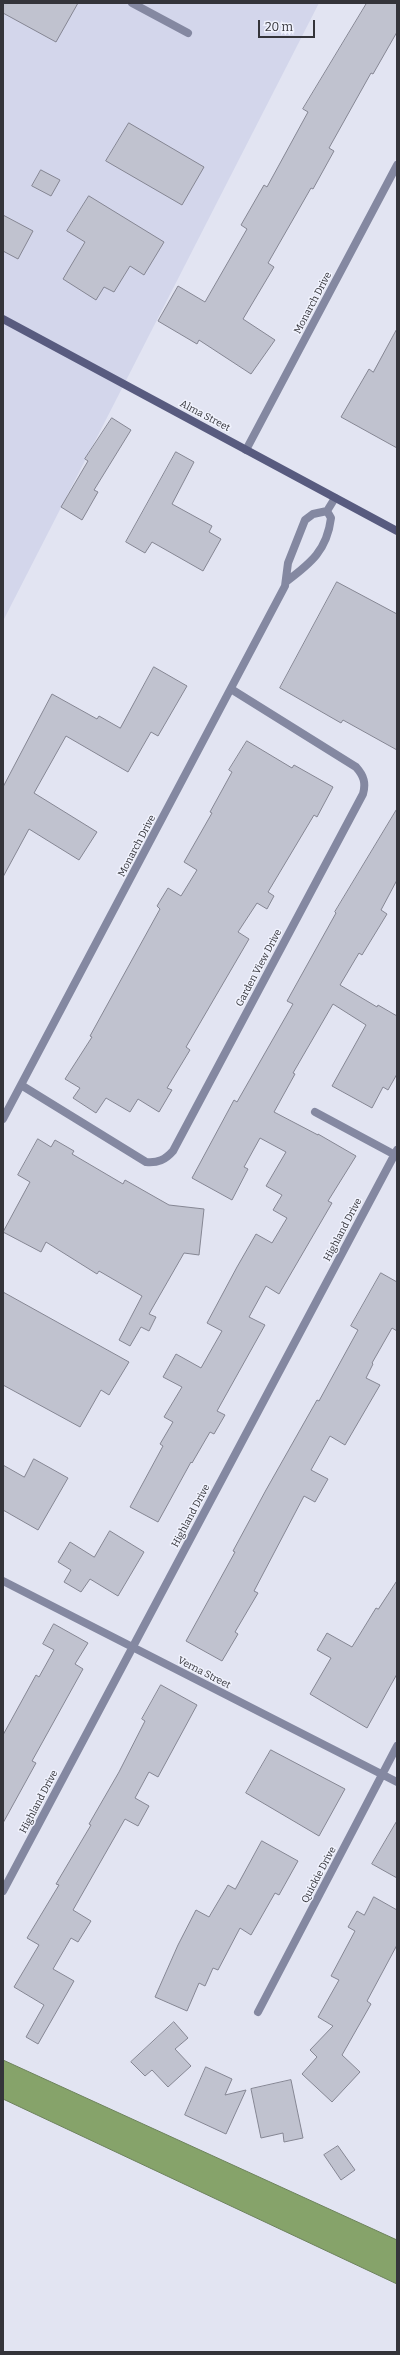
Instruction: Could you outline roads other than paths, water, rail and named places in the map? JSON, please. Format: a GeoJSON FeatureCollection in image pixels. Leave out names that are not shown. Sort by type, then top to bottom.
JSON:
{"type":"FeatureCollection","features":[{"type":"Feature","properties":{"kind":"street"},"geometry":{"type":"LineString","coordinates":[[132,3],[188,33]]}},
{"type":"Feature","properties":{"kind":"street","name":"Monarch Drive"},"geometry":{"type":"LineString","coordinates":[[246,450],[397,165]]}},
{"type":"Feature","properties":{"kind":"street","name":"Alma Street"},"geometry":{"type":"LineString","coordinates":[[3,319],[397,531]]}},
{"type":"Feature","properties":{"kind":"street"},"geometry":{"type":"LineString","coordinates":[[327,511],[335,498]]}},
{"type":"Feature","properties":{"kind":"street","name":"Monarch Drive"},"geometry":{"type":"LineString","coordinates":[[3,1119],[287,581],[288,563],[305,520],[313,514],[327,511],[332,518],[329,533],[321,549],[312,562],[287,581]]}},
{"type":"Feature","properties":{"kind":"street","name":"Garden View Drive"},"geometry":{"type":"LineString","coordinates":[[21,1085],[146,1162],[156,1162],[167,1158],[177,1144],[341,836],[363,794],[365,787],[363,775],[356,767],[231,689]]}},
{"type":"Feature","properties":{"kind":"street"},"geometry":{"type":"LineString","coordinates":[[315,1112],[396,1154]]}},
{"type":"Feature","properties":{"kind":"street","name":"Highland Drive"},"geometry":{"type":"LineString","coordinates":[[3,1891],[396,1154]]}},
{"type":"Feature","properties":{"kind":"street","name":"Verna Street"},"geometry":{"type":"LineString","coordinates":[[3,1581],[397,1782]]}},
{"type":"Feature","properties":{"kind":"street","name":"Quickie Drive"},"geometry":{"type":"LineString","coordinates":[[258,2012],[397,1746]]}}]}
